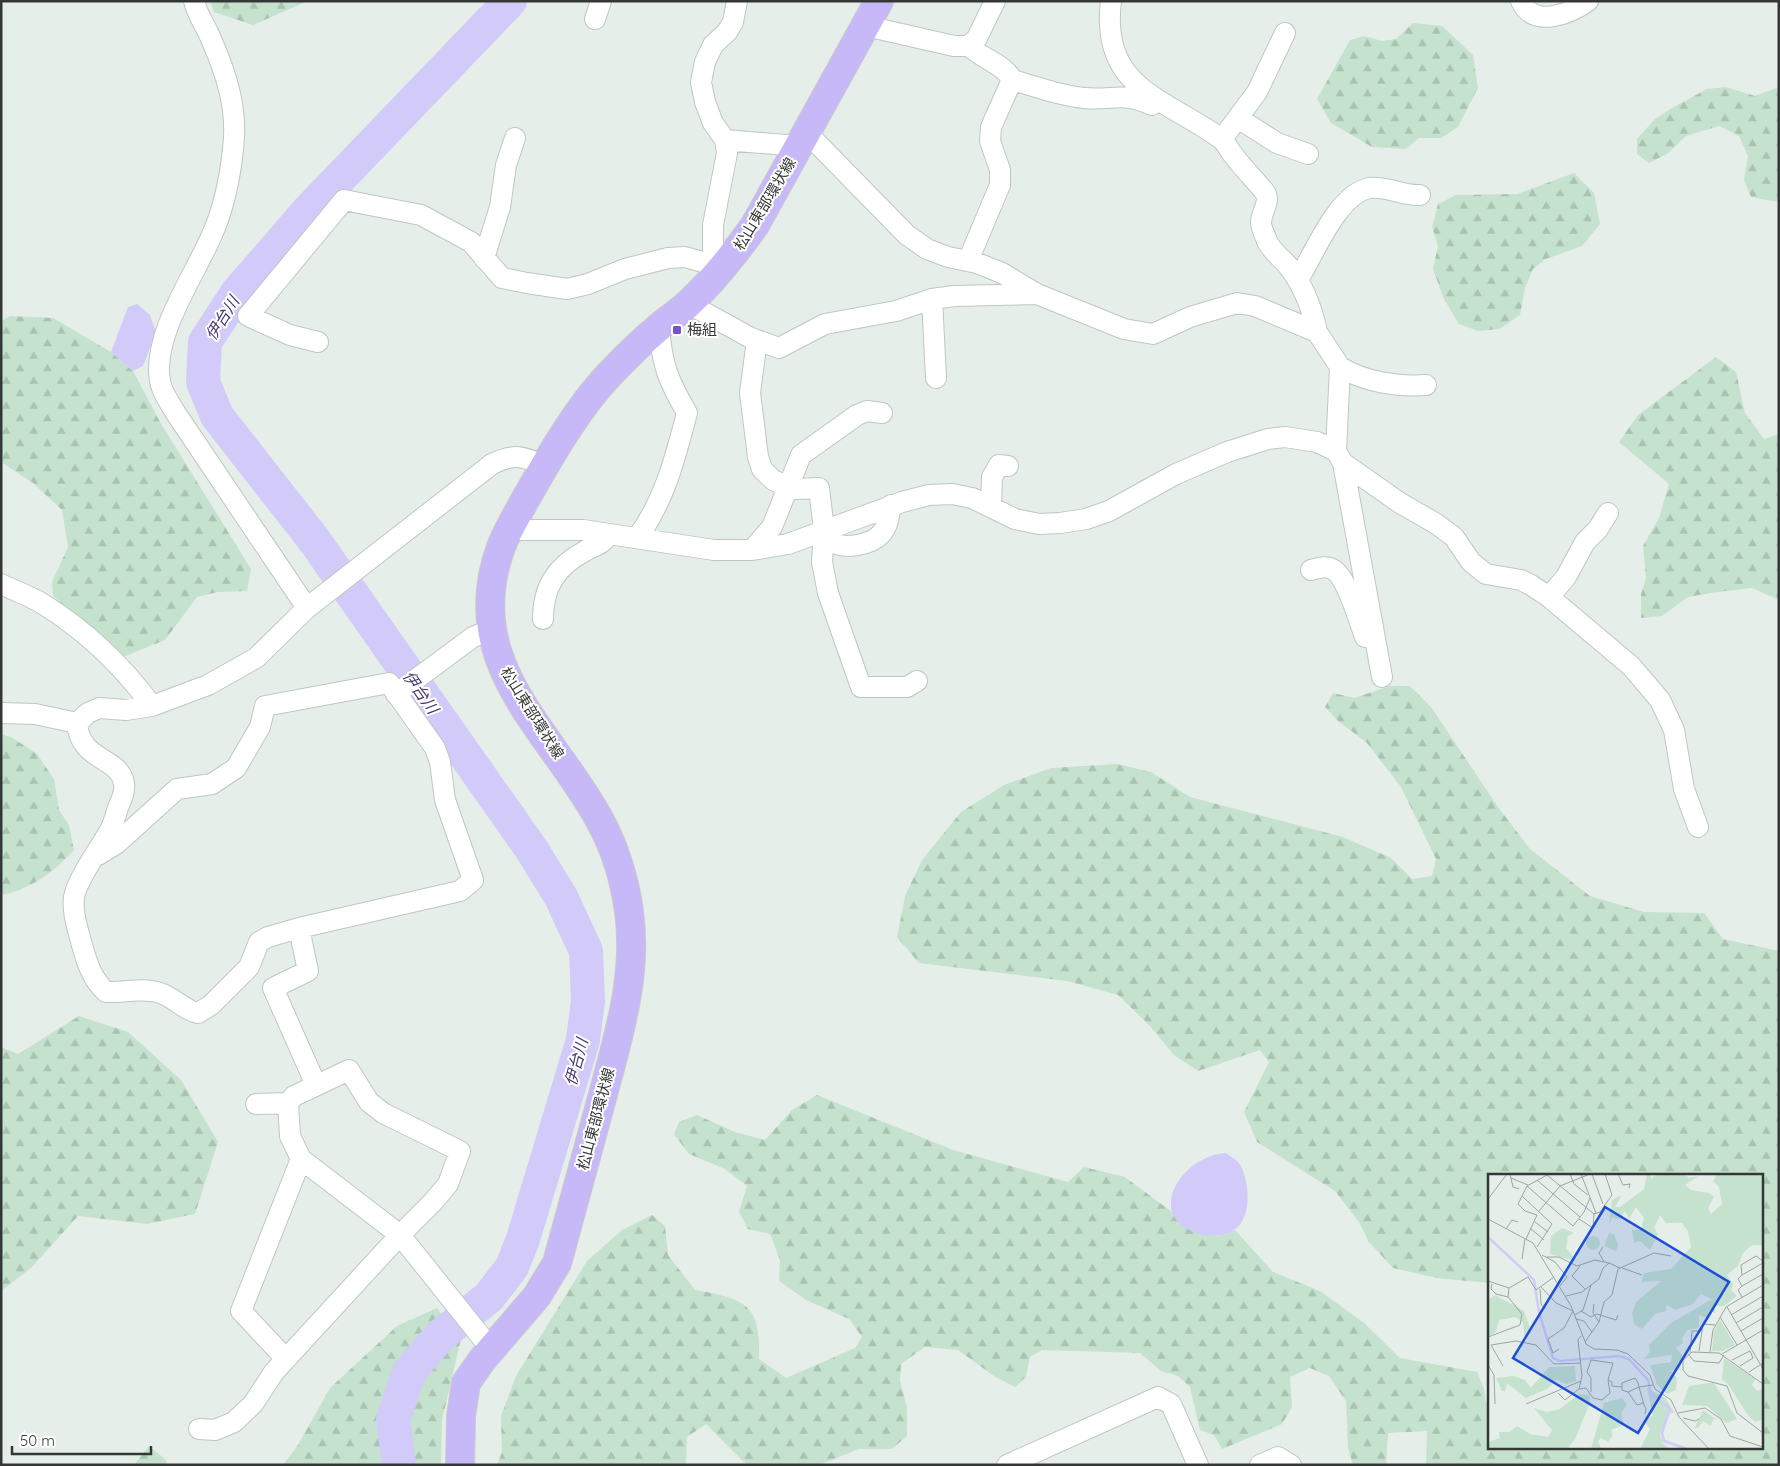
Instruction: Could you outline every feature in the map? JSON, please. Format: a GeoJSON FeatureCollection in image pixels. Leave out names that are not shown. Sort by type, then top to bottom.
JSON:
{"type":"FeatureCollection","features":[{"type":"Feature","properties":{"kind":"main road","name":"松山東部環状線"},"geometry":{"type":"LineString","coordinates":[[460,1465],[461,1416],[466,1384],[483,1339],[537,1296],[558,1264],[620,1027],[630,970],[632,939],[629,911],[622,881],[599,818],[508,679],[496,653],[490,630],[489,610],[492,579],[500,548],[544,466],[592,395],[659,327],[689,304],[716,268],[733,256],[755,225],[879,1]]}},
{"type":"Feature","properties":{"kind":"street"},"geometry":{"type":"LineString","coordinates":[[194,1],[222,65],[232,95],[233,148],[226,188],[212,235],[169,325],[160,351],[160,382],[208,461],[307,608]]}},
{"type":"Feature","properties":{"kind":"street"},"geometry":{"type":"LineString","coordinates":[[318,342],[290,335],[248,316],[344,200],[421,215],[471,242],[502,278],[567,289],[588,284],[625,269],[668,258],[685,257],[716,268],[713,225],[727,153],[725,140],[713,123],[704,102],[701,82],[705,62],[713,46],[727,32],[733,22],[738,1]]}},
{"type":"Feature","properties":{"kind":"street"},"geometry":{"type":"LineString","coordinates":[[866,26],[954,46],[969,46],[977,38],[995,1]]}},
{"type":"Feature","properties":{"kind":"street"},"geometry":{"type":"LineString","coordinates":[[1111,1],[1109,19],[1112,40],[1125,73],[1133,83],[1222,139],[1251,178],[1266,192],[1268,200],[1262,213],[1261,224],[1269,246],[1298,280],[1312,309],[1317,332],[1340,367],[1352,374],[1374,380],[1407,386],[1426,385]]}},
{"type":"Feature","properties":{"kind":"street"},"geometry":{"type":"LineString","coordinates":[[1521,1],[1533,15],[1547,18],[1576,10],[1588,1]]}},
{"type":"Feature","properties":{"kind":"street"},"geometry":{"type":"LineString","coordinates":[[1222,139],[1257,92],[1285,33]]}},
{"type":"Feature","properties":{"kind":"street"},"geometry":{"type":"LineString","coordinates":[[968,261],[1000,185],[1000,170],[990,141],[991,127],[1012,80],[1008,71],[979,56],[969,46]]}},
{"type":"Feature","properties":{"kind":"street"},"geometry":{"type":"LineString","coordinates":[[1012,80],[1064,95],[1085,98],[1135,97],[1162,110],[1171,108]]}},
{"type":"Feature","properties":{"kind":"street"},"geometry":{"type":"LineString","coordinates":[[1238,118],[1277,143],[1308,154]]}},
{"type":"Feature","properties":{"kind":"street"},"geometry":{"type":"LineString","coordinates":[[484,258],[500,207],[506,165],[515,138]]}},
{"type":"Feature","properties":{"kind":"street"},"geometry":{"type":"LineString","coordinates":[[725,140],[803,139],[907,235],[934,252],[1002,273],[1038,294],[1124,329],[1153,334],[1190,317],[1238,303],[1255,306],[1317,332]]}},
{"type":"Feature","properties":{"kind":"street"},"geometry":{"type":"LineString","coordinates":[[1298,280],[1340,208],[1356,193],[1370,188],[1385,188],[1406,196],[1420,194]]}},
{"type":"Feature","properties":{"kind":"street"},"geometry":{"type":"LineString","coordinates":[[689,304],[757,340],[779,348],[826,324],[896,311],[932,299],[954,296],[1038,294]]}},
{"type":"Feature","properties":{"kind":"street"},"geometry":{"type":"LineString","coordinates":[[932,299],[936,378]]}},
{"type":"Feature","properties":{"kind":"street"},"geometry":{"type":"LineString","coordinates":[[637,538],[652,518],[670,478],[687,413],[668,380],[662,358],[659,327]]}},
{"type":"Feature","properties":{"kind":"street"},"geometry":{"type":"LineString","coordinates":[[757,340],[750,393],[758,457],[762,469],[773,480],[794,489],[818,488],[824,530],[822,562],[828,593],[861,687],[907,687],[917,681]]}},
{"type":"Feature","properties":{"kind":"street"},"geometry":{"type":"LineString","coordinates":[[1312,570],[1324,566],[1334,570],[1341,578],[1372,656],[1380,670],[1340,457],[1340,367]]}},
{"type":"Feature","properties":{"kind":"street"},"geometry":{"type":"LineString","coordinates":[[752,550],[772,527],[801,455],[857,415],[867,411],[882,413]]}},
{"type":"Feature","properties":{"kind":"street"},"geometry":{"type":"LineString","coordinates":[[508,530],[583,530],[714,550],[752,550],[788,544],[891,506],[929,495],[952,494],[972,498],[1015,519],[1039,524],[1060,523],[1086,519],[1109,511],[1176,474],[1227,452],[1268,439],[1285,436],[1317,442],[1340,457],[1400,503],[1435,523],[1454,537],[1471,562],[1486,574],[1521,580],[1550,597],[1630,666],[1660,700],[1674,730],[1684,789],[1698,827]]}},
{"type":"Feature","properties":{"kind":"street"},"geometry":{"type":"LineString","coordinates":[[77,723],[88,713],[99,708],[126,710],[152,706],[208,685],[256,658],[307,608],[492,464],[508,456],[525,457],[544,466]]}},
{"type":"Feature","properties":{"kind":"street"},"geometry":{"type":"LineString","coordinates":[[991,507],[992,477],[999,465],[1008,466]]}},
{"type":"Feature","properties":{"kind":"street"},"geometry":{"type":"LineString","coordinates":[[824,530],[830,540],[843,545],[864,544],[881,535],[888,522],[891,506]]}},
{"type":"Feature","properties":{"kind":"street"},"geometry":{"type":"LineString","coordinates":[[1550,597],[1566,577],[1585,542],[1598,529],[1608,513]]}},
{"type":"Feature","properties":{"kind":"street"},"geometry":{"type":"LineString","coordinates":[[543,619],[545,593],[555,575],[576,556],[603,544],[609,534]]}},
{"type":"Feature","properties":{"kind":"street"},"geometry":{"type":"LineString","coordinates":[[1,584],[42,604],[99,645],[132,679],[152,706]]}},
{"type":"Feature","properties":{"kind":"street"},"geometry":{"type":"LineString","coordinates":[[399,692],[473,636],[490,630]]}},
{"type":"Feature","properties":{"kind":"street"},"geometry":{"type":"LineString","coordinates":[[77,723],[78,736],[83,745],[109,763],[118,772],[124,783],[122,796],[111,828],[94,858],[75,894],[73,912],[88,965],[97,984],[106,992],[148,990],[162,993],[187,1011],[198,1013],[211,1005],[249,967],[259,942],[268,937],[299,928],[460,891],[473,880],[445,800],[440,762],[435,748],[399,692],[389,682],[265,706],[260,727],[236,768],[212,784],[177,789],[116,844],[94,858]]}},
{"type":"Feature","properties":{"kind":"street"},"geometry":{"type":"LineString","coordinates":[[1,713],[35,714],[77,723]]}},
{"type":"Feature","properties":{"kind":"street"},"geometry":{"type":"LineString","coordinates":[[299,928],[308,971],[273,988],[316,1086]]}},
{"type":"Feature","properties":{"kind":"street"},"geometry":{"type":"LineString","coordinates":[[199,1429],[215,1430],[234,1422],[252,1404],[286,1360],[400,1235],[433,1202],[448,1184],[460,1151],[383,1113],[369,1102],[348,1070],[294,1096],[288,1103],[290,1136],[301,1159],[400,1235],[456,1302],[483,1339]]}},
{"type":"Feature","properties":{"kind":"street"},"geometry":{"type":"LineString","coordinates":[[256,1104],[288,1103]]}},
{"type":"Feature","properties":{"kind":"street"},"geometry":{"type":"LineString","coordinates":[[286,1360],[241,1311],[301,1159]]}},
{"type":"Feature","properties":{"kind":"street"},"geometry":{"type":"LineString","coordinates":[[1007,1465],[1158,1398],[1171,1404],[1198,1465]]}},
{"type":"Feature","properties":{"kind":"street"},"geometry":{"type":"LineString","coordinates":[[1260,1465],[1278,1457],[1291,1465]]}},
{"type":"Feature","properties":{"kind":"green space"},"geometry":{"type":"Polygon","coordinates":[[[210,1],[308,1],[253,25],[214,12],[210,1]]]}},
{"type":"Feature","properties":{"kind":"green space"},"geometry":{"type":"Polygon","coordinates":[[[1413,23],[1442,26],[1473,55],[1478,88],[1458,127],[1441,138],[1419,138],[1406,149],[1372,147],[1331,123],[1317,99],[1350,40],[1364,36],[1382,41],[1396,39],[1413,23]]]}},
{"type":"Feature","properties":{"kind":"green space"},"geometry":{"type":"Polygon","coordinates":[[[1726,87],[1755,96],[1779,87],[1779,201],[1751,197],[1744,180],[1748,156],[1739,136],[1719,126],[1686,136],[1667,154],[1649,163],[1637,154],[1637,139],[1655,119],[1707,89],[1726,87]]]}},
{"type":"Feature","properties":{"kind":"green space"},"geometry":{"type":"Polygon","coordinates":[[[1574,173],[1594,193],[1600,224],[1582,246],[1546,259],[1533,269],[1525,288],[1520,315],[1499,329],[1478,331],[1459,324],[1444,299],[1433,269],[1438,246],[1432,227],[1438,204],[1456,195],[1517,194],[1574,173]]]}},
{"type":"Feature","properties":{"kind":"green space"},"geometry":{"type":"Polygon","coordinates":[[[10,316],[53,318],[111,352],[133,371],[160,422],[251,569],[247,591],[218,592],[197,597],[165,640],[123,657],[53,596],[52,582],[68,547],[62,510],[33,483],[1,462],[1,321],[10,316]]]}},
{"type":"Feature","properties":{"kind":"green space"},"geometry":{"type":"Polygon","coordinates":[[[1716,357],[1736,372],[1745,413],[1764,439],[1779,434],[1779,600],[1752,588],[1717,592],[1688,597],[1662,616],[1641,618],[1641,594],[1646,578],[1643,546],[1659,518],[1669,484],[1619,442],[1638,415],[1716,357]]]}},
{"type":"Feature","properties":{"kind":"green space"},"geometry":{"type":"Polygon","coordinates":[[[1390,686],[1410,686],[1431,707],[1498,807],[1530,849],[1590,896],[1644,912],[1704,913],[1723,939],[1779,951],[1779,1465],[1426,1465],[1427,1431],[1388,1433],[1386,1465],[1353,1465],[1348,1448],[1346,1401],[1329,1376],[1310,1368],[1290,1377],[1292,1407],[1282,1424],[1222,1449],[1214,1435],[1200,1430],[1190,1387],[1178,1376],[1161,1371],[1140,1353],[1042,1350],[1030,1357],[1026,1377],[1015,1387],[994,1376],[958,1350],[925,1347],[901,1364],[900,1380],[907,1408],[907,1436],[892,1449],[859,1449],[819,1465],[747,1465],[706,1424],[687,1437],[686,1465],[497,1465],[502,1452],[501,1416],[516,1376],[587,1261],[622,1230],[652,1215],[665,1226],[668,1255],[695,1290],[738,1301],[753,1315],[759,1340],[759,1359],[786,1378],[855,1348],[862,1337],[849,1319],[806,1300],[779,1281],[780,1260],[770,1234],[748,1229],[739,1212],[747,1186],[725,1169],[689,1154],[674,1134],[679,1122],[697,1115],[735,1132],[765,1140],[792,1110],[817,1095],[953,1150],[1068,1182],[1084,1167],[1125,1177],[1172,1212],[1183,1226],[1217,1236],[1235,1230],[1273,1272],[1320,1291],[1364,1323],[1400,1358],[1477,1372],[1488,1403],[1488,1448],[1762,1448],[1762,1174],[1488,1174],[1488,1283],[1437,1278],[1393,1268],[1369,1242],[1359,1222],[1335,1191],[1257,1142],[1244,1112],[1269,1062],[1260,1050],[1198,1071],[1174,1055],[1150,1026],[1118,995],[1067,981],[919,963],[897,937],[905,896],[922,860],[961,812],[1004,785],[1051,768],[1117,764],[1151,772],[1190,797],[1343,837],[1391,858],[1412,879],[1432,876],[1436,859],[1401,787],[1367,743],[1337,720],[1325,707],[1333,693],[1354,698],[1390,686]]]}},
{"type":"Feature","properties":{"kind":"green space"},"geometry":{"type":"Polygon","coordinates":[[[1,734],[11,737],[37,754],[54,779],[59,810],[69,825],[74,850],[59,865],[32,884],[1,895],[1,734]]]}},
{"type":"Feature","properties":{"kind":"green space"},"geometry":{"type":"Polygon","coordinates":[[[79,1016],[128,1032],[181,1080],[218,1142],[195,1214],[147,1224],[78,1216],[31,1268],[1,1291],[1,1047],[18,1054],[79,1016]]]}},
{"type":"Feature","properties":{"kind":"green space"},"geometry":{"type":"Polygon","coordinates":[[[437,1308],[461,1339],[442,1420],[441,1465],[283,1465],[298,1445],[330,1388],[397,1326],[437,1308]]]}},
{"type":"Feature","properties":{"kind":"green space"},"geometry":{"type":"Polygon","coordinates":[[[149,1446],[165,1459],[168,1465],[134,1465],[149,1446]]]}},
{"type":"Feature","properties":{"kind":"shaded area"},"geometry":{"type":"Polygon","coordinates":[[[137,304],[150,315],[156,332],[143,366],[133,371],[111,352],[128,307],[137,304]]]}},
{"type":"Feature","properties":{"kind":"shaded area"},"geometry":{"type":"Polygon","coordinates":[[[1226,1153],[1238,1162],[1244,1173],[1248,1200],[1244,1217],[1234,1230],[1226,1234],[1206,1235],[1196,1233],[1179,1223],[1174,1216],[1171,1207],[1175,1187],[1188,1170],[1197,1163],[1216,1154],[1226,1153]]]}},
{"type":"Feature","properties":{"kind":"waterway","name":"伊台川"},"geometry":{"type":"LineString","coordinates":[[399,1465],[393,1420],[409,1372],[441,1335],[489,1297],[512,1267],[523,1239],[583,1040],[588,1001],[586,951],[561,897],[532,850],[314,540],[217,416],[203,382],[205,342],[237,293],[309,210],[510,1]]}},
{"type":"Feature","properties":{"kind":"place","name":"梅組"},"geometry":{"type":"Point","coordinates":[677,330]}}]}
